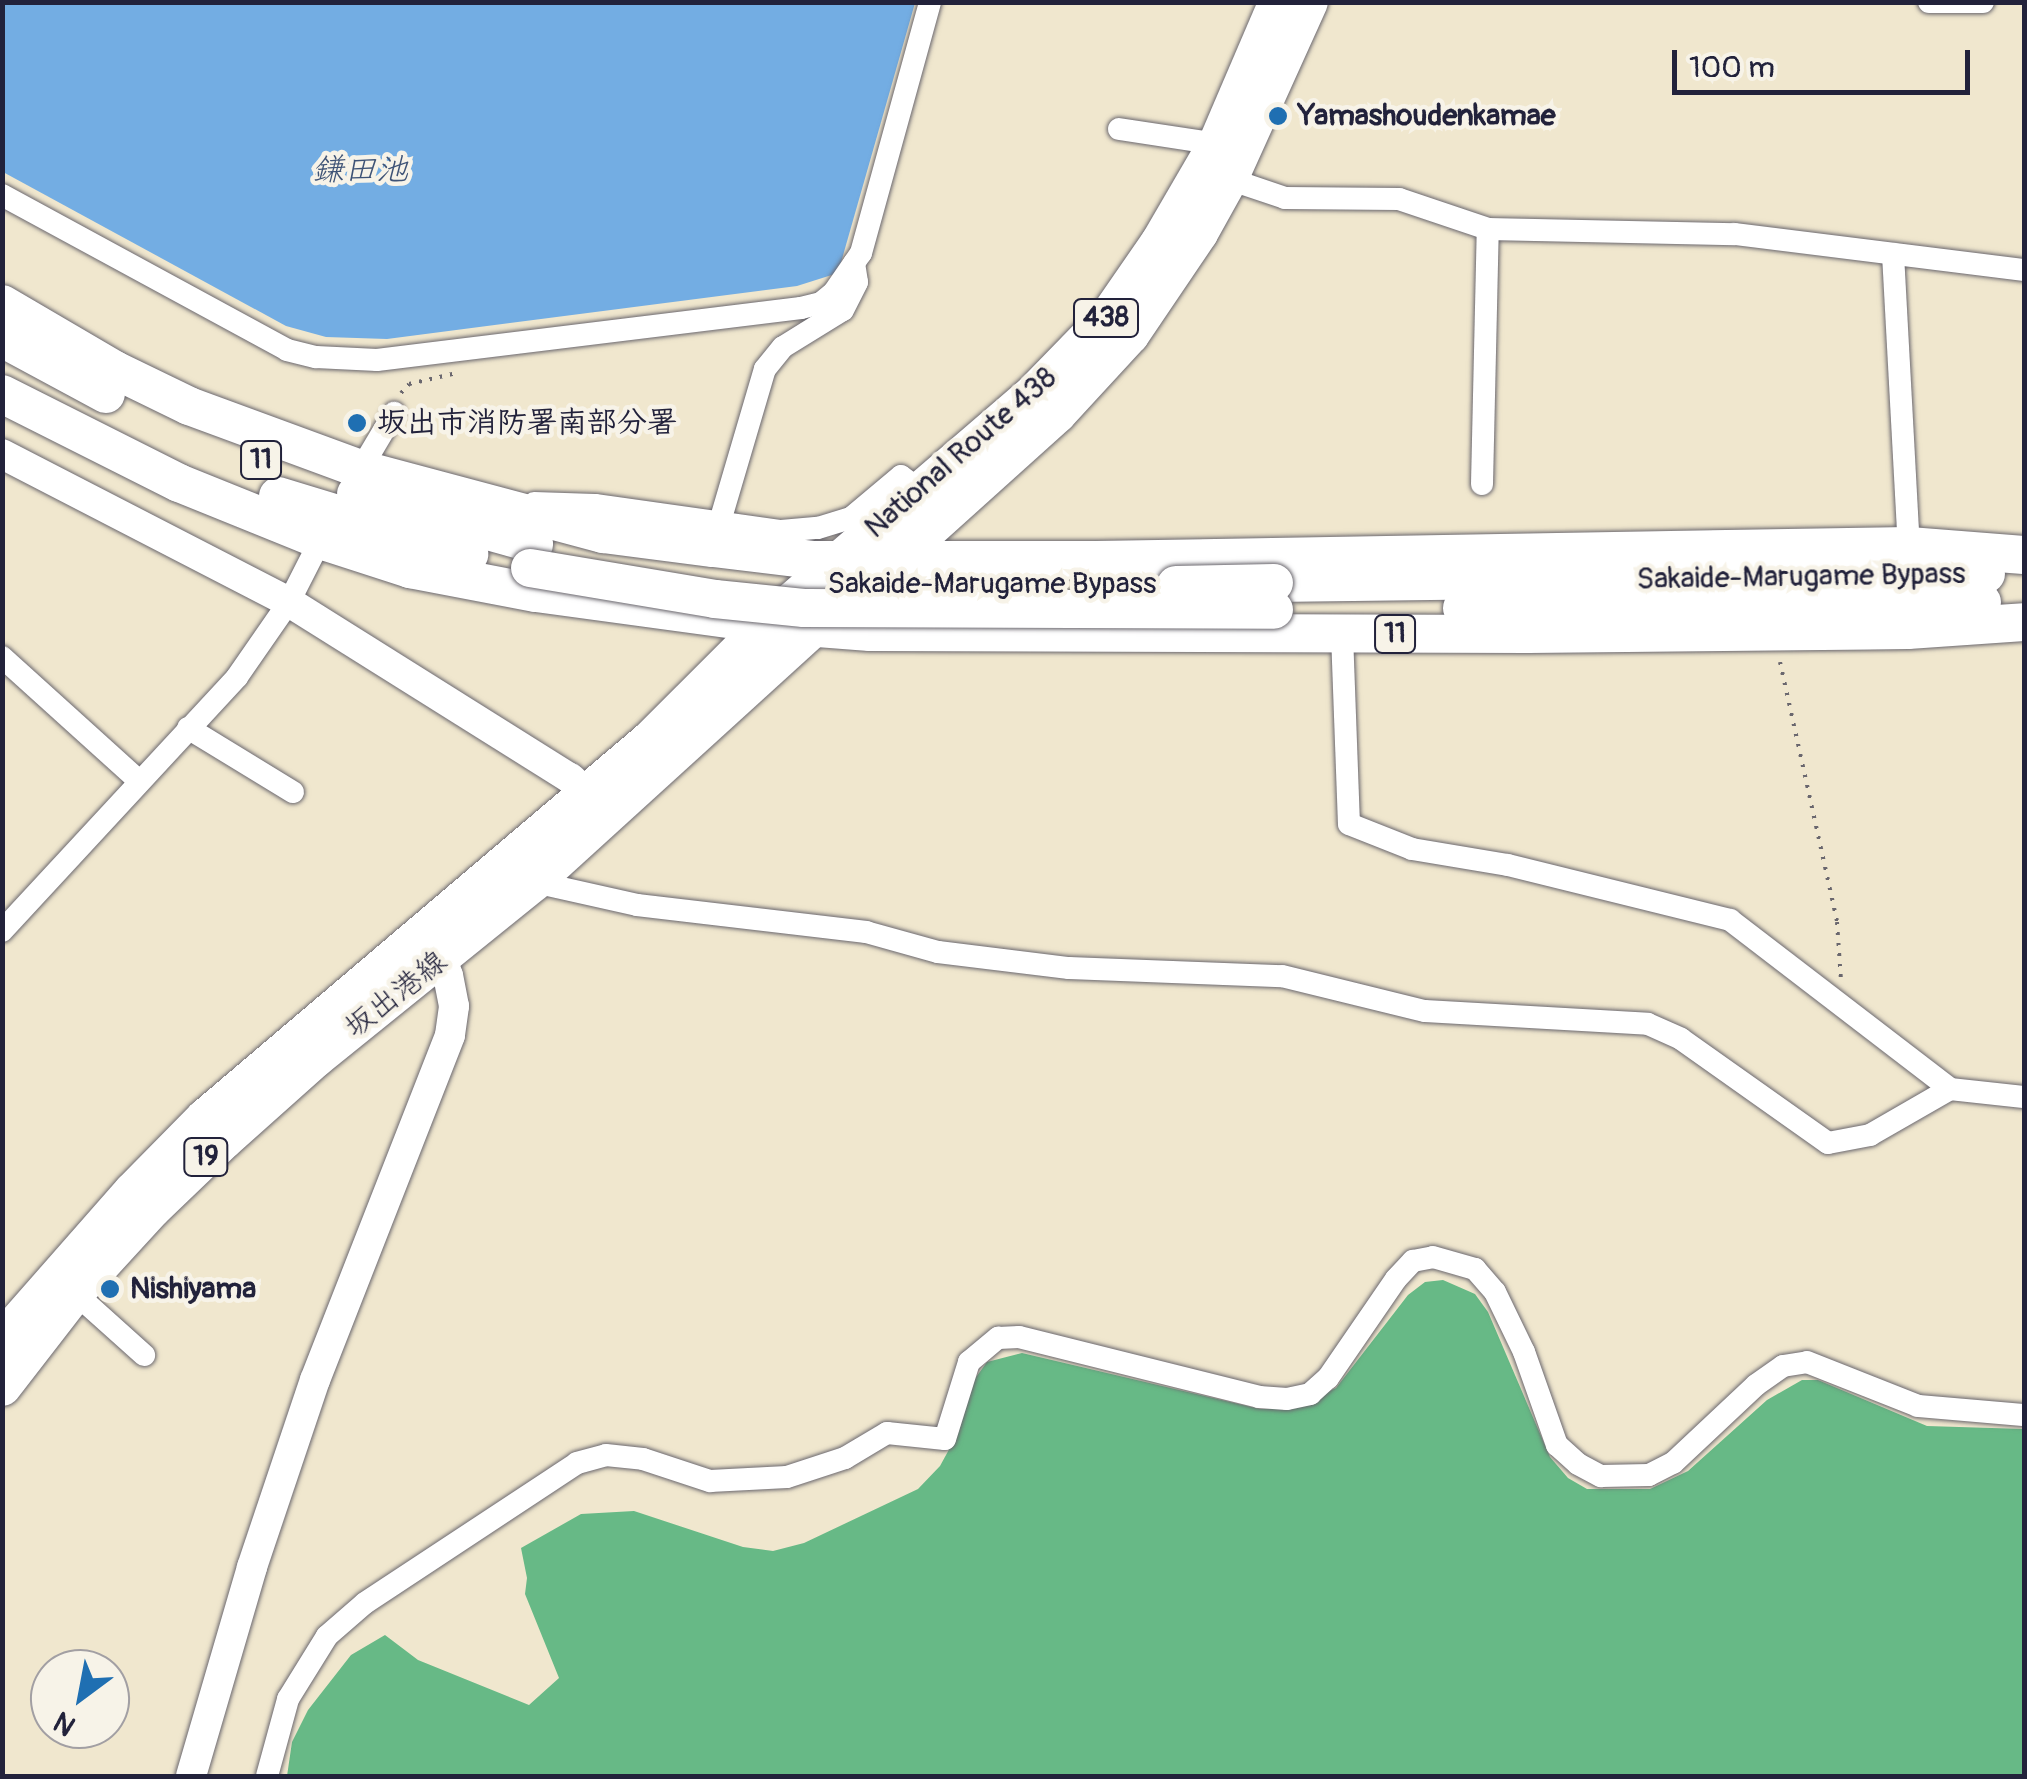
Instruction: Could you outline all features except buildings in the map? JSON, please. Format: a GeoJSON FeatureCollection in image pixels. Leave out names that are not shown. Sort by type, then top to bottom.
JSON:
{"type":"FeatureCollection","features":[{"type":"Feature","properties":{"kind":"main road","name":"National Route 438"},"geometry":{"type":"LineString","coordinates":[[766,624],[838,559],[934,502],[974,488],[1091,380],[1130,335],[1199,233],[1278,2]]}},
{"type":"Feature","properties":{"kind":"main road","name":"National Route 438"},"geometry":{"type":"LineString","coordinates":[[815,626],[896,560],[934,502],[1108,317],[1176,216],[1223,162],[1308,2]]}},
{"type":"Feature","properties":{"kind":"main road"},"geometry":{"type":"LineString","coordinates":[[2,304],[115,370],[190,406],[357,475],[602,534],[716,535],[838,559],[896,560],[1908,546],[2024,556]]}},
{"type":"Feature","properties":{"kind":"main road","name":"Sakaide-Marugame Bypass"},"geometry":{"type":"LineString","coordinates":[[2,338],[121,402],[220,446],[532,556]]}},
{"type":"Feature","properties":{"kind":"main road","name":"Sakaide-Marugame Bypass"},"geometry":{"type":"LineString","coordinates":[[2,369],[108,424],[313,510],[532,556],[855,586],[1274,597],[2024,601]]}},
{"type":"Feature","properties":{"kind":"main road"},"geometry":{"type":"LineString","coordinates":[[2,394],[179,483],[322,536],[446,576],[536,594],[766,624]]}},
{"type":"Feature","properties":{"kind":"main road"},"geometry":{"type":"LineString","coordinates":[[972,558],[958,543],[954,519],[974,488]]}},
{"type":"Feature","properties":{"kind":"main road","name":"Sakaide-Marugame Bypass"},"geometry":{"type":"LineString","coordinates":[[1274,597],[2024,574]]}},
{"type":"Feature","properties":{"kind":"main road"},"geometry":{"type":"LineString","coordinates":[[682,612],[716,637],[719,671]]}},
{"type":"Feature","properties":{"kind":"main road","name":"11"},"geometry":{"type":"LineString","coordinates":[[766,624],[870,632],[1342,634],[1774,632],[2024,622]]}},
{"type":"Feature","properties":{"kind":"main road","name":"坂出港線"},"geometry":{"type":"LineString","coordinates":[[2,1387],[66,1284],[204,1118],[432,946],[534,882],[650,740],[766,624]]}},
{"type":"Feature","properties":{"kind":"main road","name":"坂出港線"},"geometry":{"type":"LineString","coordinates":[[432,946],[493,870],[598,801],[815,626]]}},
{"type":"Feature","properties":{"kind":"main road","name":"坂出港線"},"geometry":{"type":"LineString","coordinates":[[2,1340],[66,1284]]}},
{"type":"Feature","properties":{"kind":"street"},"geometry":{"type":"LineString","coordinates":[[2,195],[287,350],[316,357],[377,360],[801,308],[821,303],[834,292],[854,263],[930,2]]}},
{"type":"Feature","properties":{"kind":"street"},"geometry":{"type":"LineString","coordinates":[[1929,2],[1982,2]]}},
{"type":"Feature","properties":{"kind":"street"},"geometry":{"type":"LineString","coordinates":[[1119,130],[1223,162],[1285,198],[1400,199],[1488,229],[1735,234],[2024,270]]}},
{"type":"Feature","properties":{"kind":"street"},"geometry":{"type":"LineString","coordinates":[[1482,484],[1488,229]]}},
{"type":"Feature","properties":{"kind":"street"},"geometry":{"type":"LineString","coordinates":[[1893,254],[1908,546]]}},
{"type":"Feature","properties":{"kind":"street"},"geometry":{"type":"LineString","coordinates":[[716,535],[766,369],[784,347],[843,310],[856,282],[854,263]]}},
{"type":"Feature","properties":{"kind":"street"},"geometry":{"type":"LineString","coordinates":[[357,475],[394,413]]}},
{"type":"Feature","properties":{"kind":"street"},"geometry":{"type":"LineString","coordinates":[[2,454],[288,602],[598,801]]}},
{"type":"Feature","properties":{"kind":"street"},"geometry":{"type":"LineString","coordinates":[[516,502],[595,505],[716,535],[818,528],[851,518],[901,476],[934,502]]}},
{"type":"Feature","properties":{"kind":"street"},"geometry":{"type":"LineString","coordinates":[[2,930],[89,842],[138,780],[237,677],[288,602],[322,536]]}},
{"type":"Feature","properties":{"kind":"street"},"geometry":{"type":"LineString","coordinates":[[1342,634],[1349,824],[1412,850],[1508,865],[1730,920],[1950,1088],[2024,1097]]}},
{"type":"Feature","properties":{"kind":"street"},"geometry":{"type":"LineString","coordinates":[[2,656],[138,780]]}},
{"type":"Feature","properties":{"kind":"street"},"geometry":{"type":"LineString","coordinates":[[188,728],[293,792]]}},
{"type":"Feature","properties":{"kind":"street"},"geometry":{"type":"LineString","coordinates":[[493,870],[636,905],[866,932],[938,952],[1069,968],[1282,976],[1425,1011],[1648,1024],[1681,1040],[1828,1143],[1870,1135],[1950,1088]]}},
{"type":"Feature","properties":{"kind":"street"},"geometry":{"type":"LineString","coordinates":[[191,1776],[252,1567],[315,1380],[450,1034],[454,1006],[432,946]]}},
{"type":"Feature","properties":{"kind":"street"},"geometry":{"type":"LineString","coordinates":[[267,1776],[288,1699],[327,1636],[365,1603],[577,1463],[606,1456],[643,1459],[710,1481],[787,1477],[845,1458],[886,1434],[945,1439],[969,1362],[998,1338],[1019,1336],[1258,1397],[1287,1399],[1310,1394],[1328,1378],[1396,1279],[1413,1261],[1433,1257],[1475,1269],[1496,1292],[1524,1352],[1557,1445],[1578,1464],[1601,1476],[1649,1475],[1673,1463],[1756,1385],[1783,1366],[1806,1362],[1918,1406],[2024,1415]]}},
{"type":"Feature","properties":{"kind":"street"},"geometry":{"type":"LineString","coordinates":[[66,1284],[144,1355]]}},
{"type":"Feature","properties":{"kind":"path"},"geometry":{"type":"LineString","coordinates":[[1774,632],[1836,922],[1840,981],[1836,999]]}},
{"type":"Feature","properties":{"kind":"green space"},"geometry":{"type":"Polygon","coordinates":[[[1443,1280],[1475,1294],[1488,1312],[1550,1457],[1568,1478],[1587,1489],[1650,1489],[1688,1471],[1767,1400],[1802,1380],[1818,1380],[1927,1426],[2024,1429],[2024,1776],[287,1776],[292,1742],[308,1710],[351,1655],[385,1635],[418,1660],[529,1705],[559,1678],[525,1594],[527,1578],[521,1548],[581,1514],[634,1511],[743,1547],[773,1551],[804,1543],[918,1489],[940,1466],[952,1444],[974,1380],[987,1362],[1022,1353],[1260,1409],[1291,1409],[1336,1388],[1408,1295],[1425,1282],[1443,1280]]]}},
{"type":"Feature","properties":{"kind":"water","name":"鎌田池"},"geometry":{"type":"Polygon","coordinates":[[[2,3],[915,3],[838,273],[797,286],[387,339],[326,337],[286,326],[3,172],[2,3]]]}},
{"type":"Feature","properties":{"kind":"place","name":"Yamashoudenkamae"},"geometry":{"type":"Point","coordinates":[1278,116]}},
{"type":"Feature","properties":{"kind":"place","name":"坂出市消防署南部分署"},"geometry":{"type":"Point","coordinates":[357,423]}},
{"type":"Feature","properties":{"kind":"place","name":"Nishiyama"},"geometry":{"type":"Point","coordinates":[110,1289]}}]}
